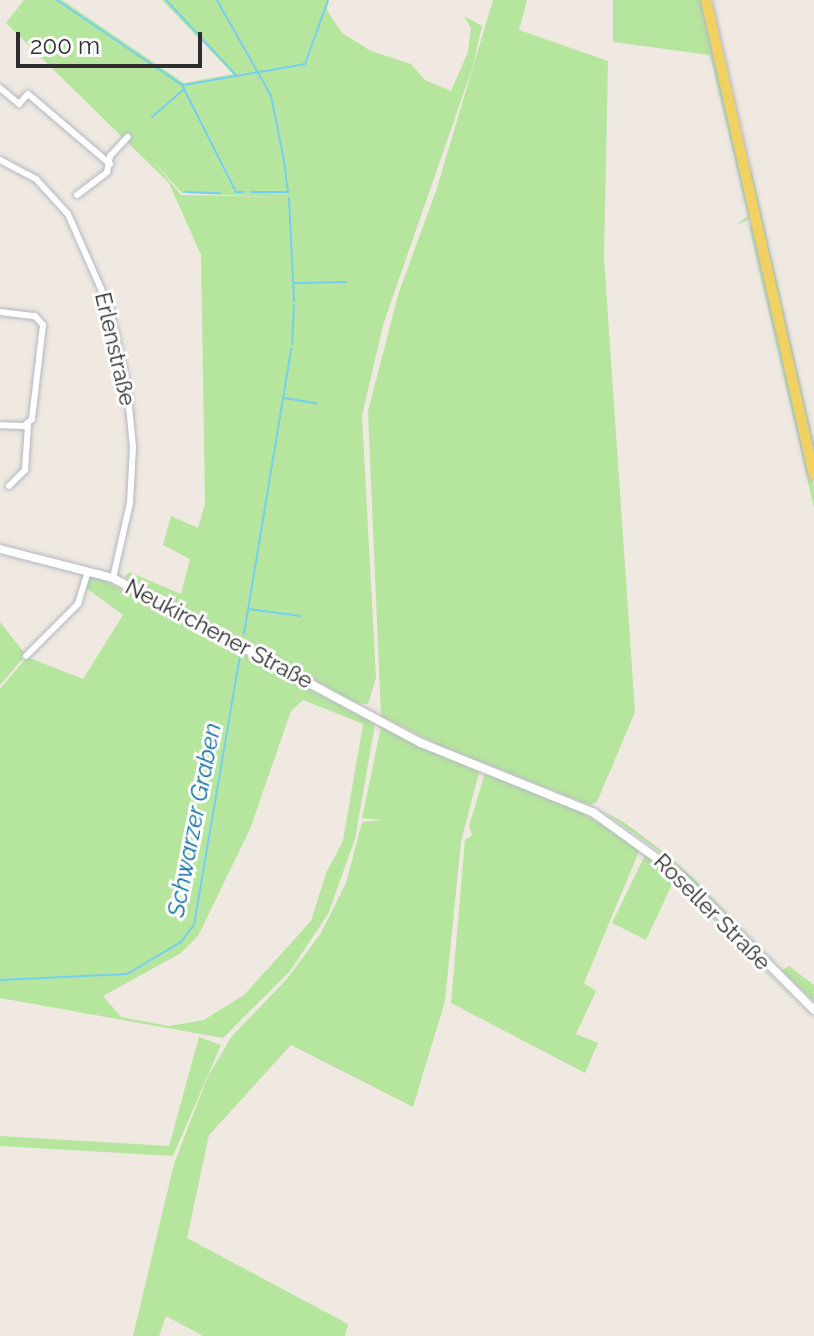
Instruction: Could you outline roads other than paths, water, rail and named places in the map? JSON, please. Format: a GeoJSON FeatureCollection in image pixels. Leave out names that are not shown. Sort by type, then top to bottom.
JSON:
{"type":"FeatureCollection","features":[{"type":"Feature","properties":{"kind":"main road"},"geometry":{"type":"LineString","coordinates":[[706,0],[814,475]]}},
{"type":"Feature","properties":{"kind":"street"},"geometry":{"type":"LineString","coordinates":[[0,88],[19,104],[28,94],[110,164]]}},
{"type":"Feature","properties":{"kind":"street"},"geometry":{"type":"LineString","coordinates":[[77,195],[110,164],[110,156],[128,137]]}},
{"type":"Feature","properties":{"kind":"street","name":"Erlenstraße"},"geometry":{"type":"LineString","coordinates":[[0,160],[36,179],[68,214],[109,307],[127,385],[133,447],[130,503],[113,578]]}},
{"type":"Feature","properties":{"kind":"street"},"geometry":{"type":"LineString","coordinates":[[0,312],[35,316],[43,327],[34,415],[26,426],[25,470],[9,486]]}},
{"type":"Feature","properties":{"kind":"street"},"geometry":{"type":"LineString","coordinates":[[0,425],[26,426]]}},
{"type":"Feature","properties":{"kind":"street","name":"Neukirchener Straße"},"geometry":{"type":"LineString","coordinates":[[0,549],[88,569],[113,578],[428,747]]}},
{"type":"Feature","properties":{"kind":"street"},"geometry":{"type":"LineString","coordinates":[[26,656],[78,604],[88,569]]}},
{"type":"Feature","properties":{"kind":"street","name":"Roseller Straße"},"geometry":{"type":"LineString","coordinates":[[428,747],[563,798],[629,835],[681,876],[813,1008]]}},
{"type":"Feature","properties":{"kind":"waterway"},"geometry":{"type":"LineString","coordinates":[[57,0],[182,85],[236,192],[244,192]]}},
{"type":"Feature","properties":{"kind":"waterway"},"geometry":{"type":"LineString","coordinates":[[166,0],[236,75]]}},
{"type":"Feature","properties":{"kind":"waterway","name":"Schwarzer Graben"},"geometry":{"type":"LineString","coordinates":[[217,0],[271,96],[284,160],[288,192],[251,192]]}},
{"type":"Feature","properties":{"kind":"waterway"},"geometry":{"type":"LineString","coordinates":[[184,85],[305,64],[328,0]]}},
{"type":"Feature","properties":{"kind":"waterway"},"geometry":{"type":"LineString","coordinates":[[152,117],[184,89]]}},
{"type":"Feature","properties":{"kind":"waterway"},"geometry":{"type":"LineString","coordinates":[[186,192],[220,193]]}},
{"type":"Feature","properties":{"kind":"waterway","name":"Schwarzer Graben"},"geometry":{"type":"LineString","coordinates":[[289,198],[294,301]]}},
{"type":"Feature","properties":{"kind":"waterway"},"geometry":{"type":"LineString","coordinates":[[295,283],[346,282]]}},
{"type":"Feature","properties":{"kind":"waterway","name":"Schwarzer Graben"},"geometry":{"type":"LineString","coordinates":[[292,344],[294,305]]}},
{"type":"Feature","properties":{"kind":"waterway","name":"Schwarzer Graben"},"geometry":{"type":"LineString","coordinates":[[244,634],[291,349]]}},
{"type":"Feature","properties":{"kind":"waterway"},"geometry":{"type":"LineString","coordinates":[[284,398],[317,403]]}},
{"type":"Feature","properties":{"kind":"waterway"},"geometry":{"type":"LineString","coordinates":[[248,609],[301,616]]}},
{"type":"Feature","properties":{"kind":"waterway","name":"Schwarzer Graben"},"geometry":{"type":"LineString","coordinates":[[0,980],[127,974],[181,942],[194,925],[240,657]]}}]}
